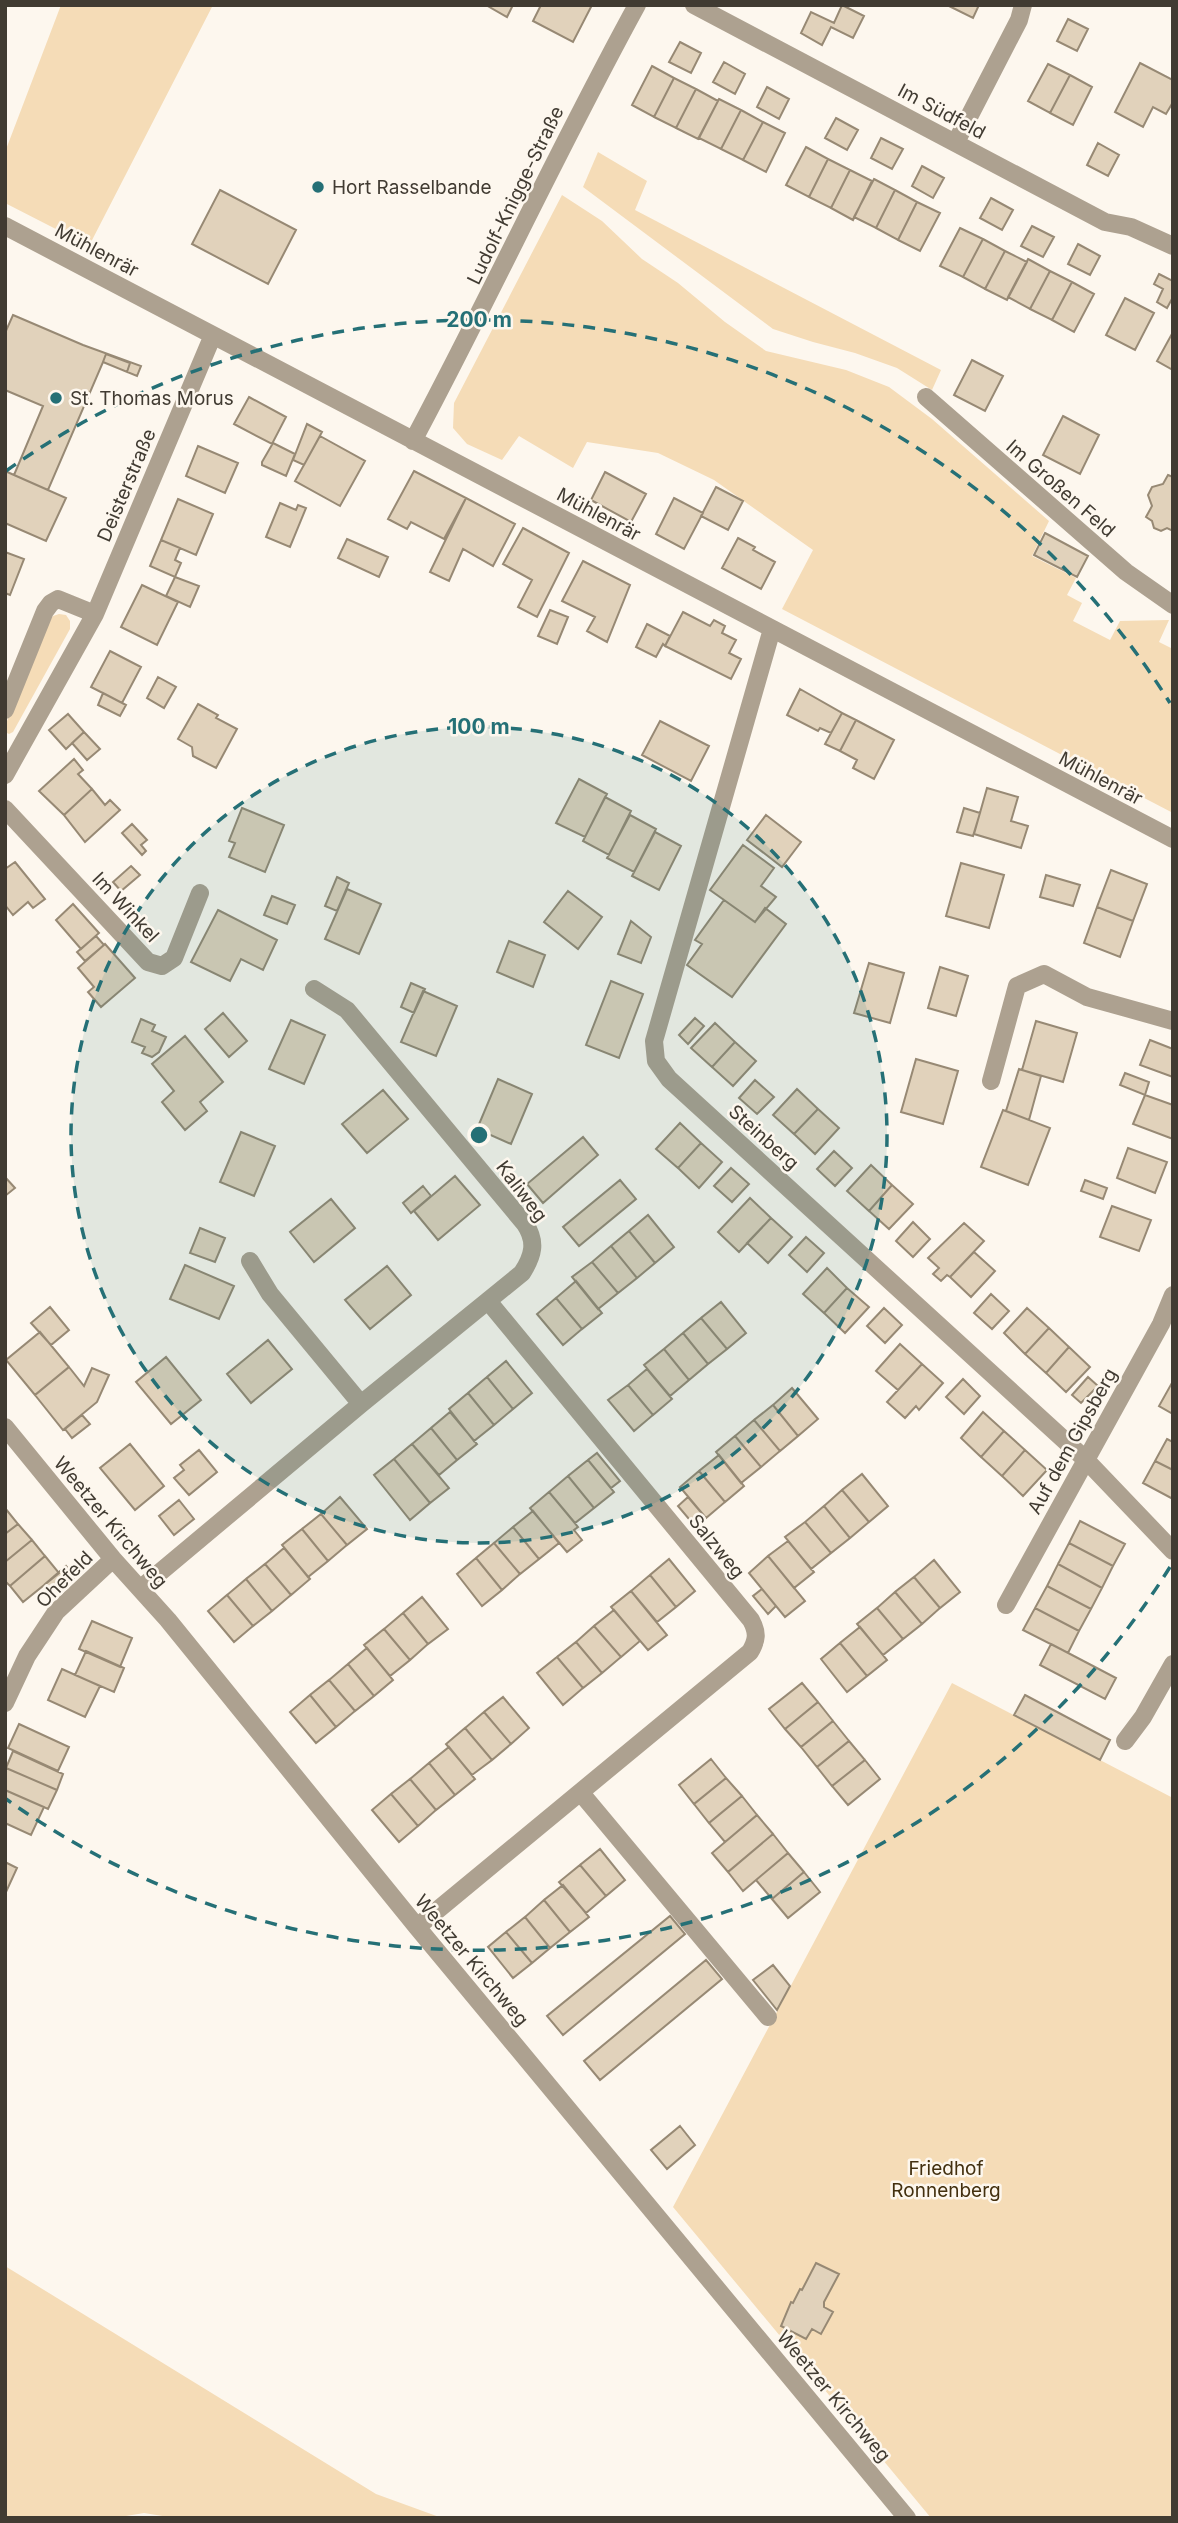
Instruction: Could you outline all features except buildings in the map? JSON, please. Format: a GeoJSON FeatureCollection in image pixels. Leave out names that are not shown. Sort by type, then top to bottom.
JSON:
{"type":"FeatureCollection","features":[{"type":"Feature","properties":{"kind":"street","name":"Ludolf-Knigge-Straße"},"geometry":{"type":"LineString","coordinates":[[412,441],[484,308],[579,112],[637,5]]}},
{"type":"Feature","properties":{"kind":"street","name":"Im Südfeld"},"geometry":{"type":"LineString","coordinates":[[694,5],[1105,222],[1131,227],[1173,246]]}},
{"type":"Feature","properties":{"kind":"street"},"geometry":{"type":"LineString","coordinates":[[956,142],[1023,5]]}},
{"type":"Feature","properties":{"kind":"street","name":"Mühlenrär"},"geometry":{"type":"LineString","coordinates":[[5,226],[1173,839]]}},
{"type":"Feature","properties":{"kind":"street","name":"Deisterstraße"},"geometry":{"type":"LineString","coordinates":[[5,775],[95,614],[213,335]]}},
{"type":"Feature","properties":{"kind":"street","name":"Im Großen Feld"},"geometry":{"type":"LineString","coordinates":[[926,397],[1126,572],[1173,605]]}},
{"type":"Feature","properties":{"kind":"street"},"geometry":{"type":"LineString","coordinates":[[5,709],[51,603],[58,599],[95,614]]}},
{"type":"Feature","properties":{"kind":"street","name":"Steinberg"},"geometry":{"type":"LineString","coordinates":[[772,629],[654,1041],[656,1061],[669,1079],[1085,1459],[1173,1550]]}},
{"type":"Feature","properties":{"kind":"street","name":"Im Winkel"},"geometry":{"type":"LineString","coordinates":[[5,809],[148,962],[162,966],[174,958],[200,893]]}},
{"type":"Feature","properties":{"kind":"street"},"geometry":{"type":"LineString","coordinates":[[991,1081],[1017,986],[1044,974],[1087,997],[1173,1021]]}},
{"type":"Feature","properties":{"kind":"street","name":"Kaliweg"},"geometry":{"type":"LineString","coordinates":[[140,1590],[522,1273],[533,1256],[532,1235],[347,1010],[314,989]]}},
{"type":"Feature","properties":{"kind":"street"},"geometry":{"type":"LineString","coordinates":[[250,1261],[271,1294],[361,1404]]}},
{"type":"Feature","properties":{"kind":"street","name":"Auf dem Gipsberg"},"geometry":{"type":"LineString","coordinates":[[1006,1605],[1161,1324],[1173,1295]]}},
{"type":"Feature","properties":{"kind":"street","name":"Salzweg"},"geometry":{"type":"LineString","coordinates":[[417,1927],[750,1652],[757,1640],[756,1628],[488,1301]]}},
{"type":"Feature","properties":{"kind":"street","name":"Weetzer Kirchweg"},"geometry":{"type":"LineString","coordinates":[[5,1427],[113,1559],[168,1620],[417,1927],[907,2518]]}},
{"type":"Feature","properties":{"kind":"street","name":"Ohefeld"},"geometry":{"type":"LineString","coordinates":[[5,1703],[27,1656],[56,1612],[113,1559]]}},
{"type":"Feature","properties":{"kind":"street"},"geometry":{"type":"LineString","coordinates":[[1125,1741],[1143,1717],[1173,1664]]}},
{"type":"Feature","properties":{"kind":"street"},"geometry":{"type":"LineString","coordinates":[[581,1793],[768,2017]]}},
{"type":"Feature","properties":{"kind":"green space"},"geometry":{"type":"Polygon","coordinates":[[[61,5],[213,5],[89,246],[5,203],[5,152],[61,5]]]}},
{"type":"Feature","properties":{"kind":"green space"},"geometry":{"type":"Polygon","coordinates":[[[598,152],[647,181],[635,210],[941,370],[932,390],[897,368],[773,329],[583,187],[598,152]]]}},
{"type":"Feature","properties":{"kind":"green space"},"geometry":{"type":"Polygon","coordinates":[[[562,195],[602,221],[642,259],[678,283],[725,322],[766,351],[846,370],[889,387],[932,419],[1049,521],[1032,556],[1076,578],[1067,595],[1082,603],[1073,621],[1110,640],[1120,621],[1169,620],[1159,642],[1173,649],[1173,813],[782,609],[813,550],[714,480],[658,453],[587,442],[573,468],[519,436],[502,460],[467,444],[453,428],[454,403],[562,195]]]}},
{"type":"Feature","properties":{"kind":"green space"},"geometry":{"type":"Polygon","coordinates":[[[66,615],[70,621],[70,629],[13,732],[9,734],[5,732],[5,726],[46,625],[53,616],[66,615]]]}},
{"type":"Feature","properties":{"kind":"green space","name":"Friedhof Ronnenberg"},"geometry":{"type":"Polygon","coordinates":[[[952,1683],[1173,1798],[1173,2518],[931,2518],[673,2207],[952,1683]]]}},
{"type":"Feature","properties":{"kind":"green space"},"geometry":{"type":"Polygon","coordinates":[[[5,2266],[376,2494],[442,2518],[175,2518],[144,2513],[114,2518],[5,2518],[5,2266]]]}},
{"type":"Feature","properties":{"kind":"place","name":"Hort Rasselbande"},"geometry":{"type":"Point","coordinates":[318,187]}},
{"type":"Feature","properties":{"kind":"place","name":"St. Thomas Morus"},"geometry":{"type":"Point","coordinates":[56,398]}}]}
